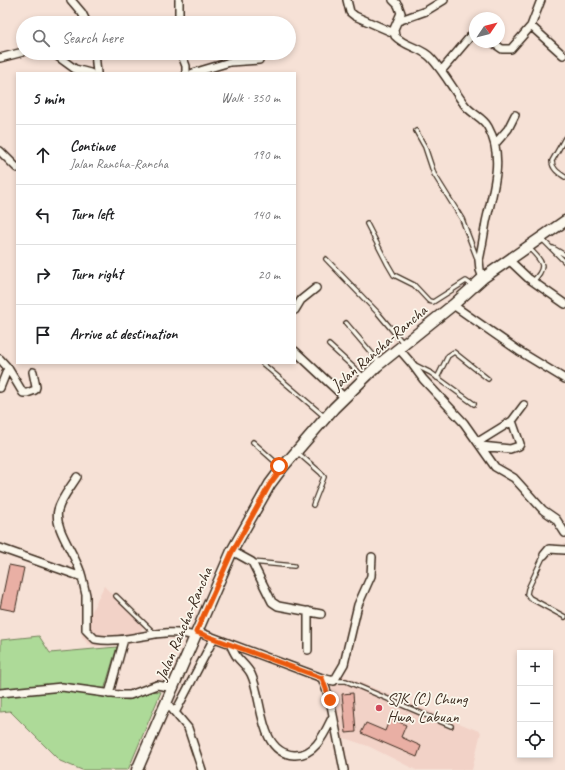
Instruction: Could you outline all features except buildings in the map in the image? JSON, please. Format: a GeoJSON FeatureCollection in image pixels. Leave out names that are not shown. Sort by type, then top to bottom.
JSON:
{"type":"FeatureCollection","features":[{"type":"Feature","properties":{"kind":"main road","name":"Jalan Rancha-Rancha"},"geometry":{"type":"LineString","coordinates":[[137,770],[232,552],[270,484],[282,468],[344,397],[380,363],[484,278],[542,239],[565,221]]}},
{"type":"Feature","properties":{"kind":"street"},"geometry":{"type":"LineString","coordinates":[[71,0],[84,16]]}},
{"type":"Feature","properties":{"kind":"street"},"geometry":{"type":"LineString","coordinates":[[179,0],[179,16]]}},
{"type":"Feature","properties":{"kind":"street"},"geometry":{"type":"LineString","coordinates":[[347,0],[350,12],[355,16],[394,33],[401,43],[427,55],[442,70],[466,107],[486,124],[495,144],[497,170],[479,265],[484,278]]}},
{"type":"Feature","properties":{"kind":"street"},"geometry":{"type":"LineString","coordinates":[[393,0],[400,9],[394,33]]}},
{"type":"Feature","properties":{"kind":"street"},"geometry":{"type":"LineString","coordinates":[[398,21],[426,12],[444,0]]}},
{"type":"Feature","properties":{"kind":"street"},"geometry":{"type":"LineString","coordinates":[[501,48],[511,48],[531,26],[541,0]]}},
{"type":"Feature","properties":{"kind":"street"},"geometry":{"type":"LineString","coordinates":[[531,26],[563,55]]}},
{"type":"Feature","properties":{"kind":"street"},"geometry":{"type":"LineString","coordinates":[[442,70],[469,38]]}},
{"type":"Feature","properties":{"kind":"street"},"geometry":{"type":"LineString","coordinates":[[0,58],[16,54]]}},
{"type":"Feature","properties":{"kind":"street"},"geometry":{"type":"LineString","coordinates":[[62,60],[82,72]]}},
{"type":"Feature","properties":{"kind":"street"},"geometry":{"type":"LineString","coordinates":[[96,60],[97,72]]}},
{"type":"Feature","properties":{"kind":"street"},"geometry":{"type":"LineString","coordinates":[[184,60],[186,72]]}},
{"type":"Feature","properties":{"kind":"street"},"geometry":{"type":"LineString","coordinates":[[196,72],[230,62],[259,60]]}},
{"type":"Feature","properties":{"kind":"street"},"geometry":{"type":"LineString","coordinates":[[495,144],[508,129],[515,115]]}},
{"type":"Feature","properties":{"kind":"street"},"geometry":{"type":"LineString","coordinates":[[0,151],[16,167]]}},
{"type":"Feature","properties":{"kind":"street"},"geometry":{"type":"LineString","coordinates":[[510,260],[532,282],[565,304]]}},
{"type":"Feature","properties":{"kind":"street"},"geometry":{"type":"LineString","coordinates":[[296,308],[301,300],[316,288]]}},
{"type":"Feature","properties":{"kind":"street"},"geometry":{"type":"LineString","coordinates":[[454,304],[519,351],[565,379]]}},
{"type":"Feature","properties":{"kind":"street"},"geometry":{"type":"LineString","coordinates":[[401,347],[423,379],[454,412],[480,444],[495,467],[514,478],[543,510],[556,519],[565,533]]}},
{"type":"Feature","properties":{"kind":"street"},"geometry":{"type":"LineString","coordinates":[[296,352],[344,397]]}},
{"type":"Feature","properties":{"kind":"street"},"geometry":{"type":"LineString","coordinates":[[0,358],[23,392],[27,393],[35,390],[36,386],[33,372]]}},
{"type":"Feature","properties":{"kind":"street"},"geometry":{"type":"LineString","coordinates":[[0,388],[8,368]]}},
{"type":"Feature","properties":{"kind":"street"},"geometry":{"type":"LineString","coordinates":[[480,444],[512,421],[524,405]]}},
{"type":"Feature","properties":{"kind":"street"},"geometry":{"type":"LineString","coordinates":[[480,444],[510,449],[519,446],[520,444],[512,421]]}},
{"type":"Feature","properties":{"kind":"street"},"geometry":{"type":"LineString","coordinates":[[77,477],[63,498],[57,516],[59,524],[79,565],[86,595],[86,630],[95,639],[124,639],[178,631],[214,638],[322,678],[334,681],[344,664],[358,605],[371,576],[372,557]]}},
{"type":"Feature","properties":{"kind":"street"},"geometry":{"type":"LineString","coordinates":[[0,548],[82,577]]}},
{"type":"Feature","properties":{"kind":"street"},"geometry":{"type":"LineString","coordinates":[[544,555],[549,549],[565,550]]}},
{"type":"Feature","properties":{"kind":"street"},"geometry":{"type":"LineString","coordinates":[[232,552],[252,562],[272,602],[278,606],[321,614]]}},
{"type":"Feature","properties":{"kind":"street"},"geometry":{"type":"LineString","coordinates":[[308,611],[308,650]]}},
{"type":"Feature","properties":{"kind":"street"},"geometry":{"type":"LineString","coordinates":[[176,711],[214,638]]}},
{"type":"Feature","properties":{"kind":"street"},"geometry":{"type":"LineString","coordinates":[[109,694],[124,639]]}},
{"type":"Feature","properties":{"kind":"street"},"geometry":{"type":"LineString","coordinates":[[230,644],[236,656],[251,674],[267,734],[272,744],[278,749],[287,754],[296,755],[313,749],[318,744],[333,716]]}},
{"type":"Feature","properties":{"kind":"street"},"geometry":{"type":"LineString","coordinates":[[322,678],[328,694],[344,770]]}},
{"type":"Feature","properties":{"kind":"street"},"geometry":{"type":"LineString","coordinates":[[0,693],[62,687],[109,694],[130,695],[157,685],[174,688]]}},
{"type":"Feature","properties":{"kind":"street"},"geometry":{"type":"LineString","coordinates":[[167,702],[176,711],[188,728],[202,770]]}},
{"type":"Feature","properties":{"kind":"lane"},"geometry":{"type":"LineString","coordinates":[[416,131],[426,147],[434,174],[462,219],[479,265]]}},
{"type":"Feature","properties":{"kind":"lane"},"geometry":{"type":"LineString","coordinates":[[565,138],[552,161],[552,166],[557,172],[565,177]]}},
{"type":"Feature","properties":{"kind":"lane"},"geometry":{"type":"LineString","coordinates":[[367,224],[394,275],[414,285],[429,301],[433,302],[466,281],[474,287]]}},
{"type":"Feature","properties":{"kind":"lane"},"geometry":{"type":"LineString","coordinates":[[542,239],[565,262]]}},
{"type":"Feature","properties":{"kind":"lane"},"geometry":{"type":"LineString","coordinates":[[550,247],[565,255]]}},
{"type":"Feature","properties":{"kind":"lane"},"geometry":{"type":"LineString","coordinates":[[529,248],[540,259],[542,268],[540,273],[532,282]]}},
{"type":"Feature","properties":{"kind":"lane"},"geometry":{"type":"LineString","coordinates":[[326,258],[378,313],[401,347]]}},
{"type":"Feature","properties":{"kind":"lane"},"geometry":{"type":"LineString","coordinates":[[346,323],[380,363]]}},
{"type":"Feature","properties":{"kind":"lane"},"geometry":{"type":"LineString","coordinates":[[329,346],[364,378]]}},
{"type":"Feature","properties":{"kind":"lane"},"geometry":{"type":"LineString","coordinates":[[437,378],[448,356],[454,352],[488,379]]}},
{"type":"Feature","properties":{"kind":"lane"},"geometry":{"type":"LineString","coordinates":[[263,364],[325,418]]}},
{"type":"Feature","properties":{"kind":"lane"},"geometry":{"type":"LineString","coordinates":[[412,364],[437,378],[474,404]]}},
{"type":"Feature","properties":{"kind":"lane"},"geometry":{"type":"LineString","coordinates":[[253,442],[282,468]]}},
{"type":"Feature","properties":{"kind":"lane"},"geometry":{"type":"LineString","coordinates":[[296,451],[324,477],[313,505]]}},
{"type":"Feature","properties":{"kind":"lane"},"geometry":{"type":"LineString","coordinates":[[544,555],[527,594],[530,598],[565,617]]}},
{"type":"Feature","properties":{"kind":"lane"},"geometry":{"type":"LineString","coordinates":[[252,562],[294,566]]}},
{"type":"Feature","properties":{"kind":"lane"},"geometry":{"type":"LineString","coordinates":[[116,596],[155,634]]}},
{"type":"Feature","properties":{"kind":"lane"},"geometry":{"type":"LineString","coordinates":[[334,681],[346,681],[452,726]]}},
{"type":"Feature","properties":{"kind":"shaded area"},"geometry":{"type":"Polygon","coordinates":[[[104,586],[143,626],[135,643],[96,646],[88,644],[82,637],[83,629],[104,586]]]}},
{"type":"Feature","properties":{"kind":"shaded area","name":"SJK (C) Chung Hwa, Labuan"},"geometry":{"type":"Polygon","coordinates":[[[342,676],[481,732],[472,770],[416,770],[368,746],[341,737],[331,685],[340,684],[342,676]]]}},
{"type":"Feature","properties":{"kind":"green space"},"geometry":{"type":"Polygon","coordinates":[[[39,636],[50,653],[117,647],[102,697],[129,700],[151,691],[161,692],[128,770],[82,770],[60,761],[10,711],[0,712],[1,640],[39,636]]]}},
{"type":"Feature","properties":{"kind":"place","name":"SJK (C) Chung Hwa, Labuan"},"geometry":{"type":"Point","coordinates":[379,708]}},
{"type":"Feature","properties":{"kind":"route"},"geometry":{"type":"LineString","coordinates":[[279,466],[282,468],[270,484],[232,552],[196,632],[322,678],[330,700]]}}]}
